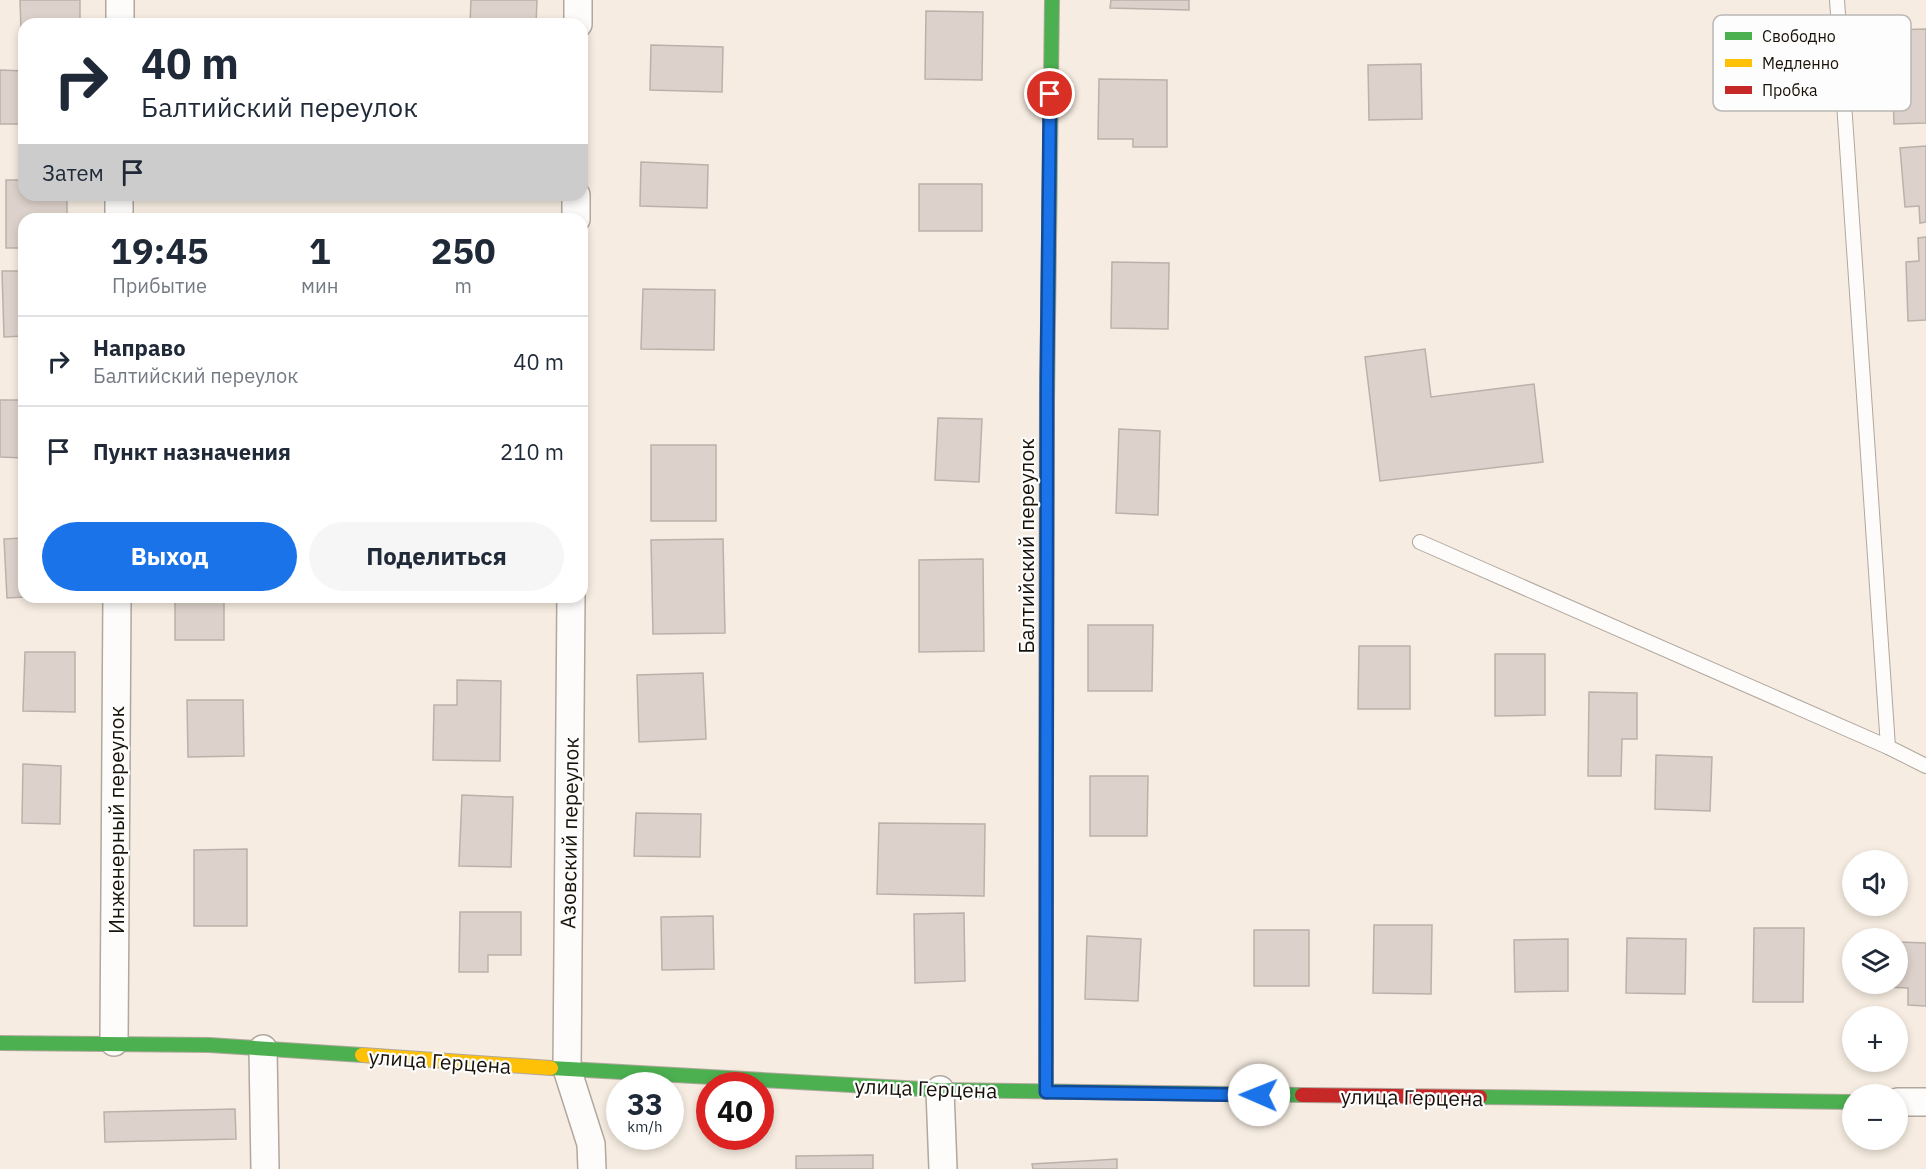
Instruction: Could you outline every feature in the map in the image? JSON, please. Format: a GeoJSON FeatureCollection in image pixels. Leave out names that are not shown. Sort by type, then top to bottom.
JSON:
{"type":"FeatureCollection","features":[{"type":"Feature","properties":{"kind":"street"},"geometry":{"type":"LineString","coordinates":[[120,0],[120,18]]}},
{"type":"Feature","properties":{"kind":"street"},"geometry":{"type":"LineString","coordinates":[[578,0],[578,18]]}},
{"type":"Feature","properties":{"kind":"street","name":"Балтийский переулок"},"geometry":{"type":"LineString","coordinates":[[1046,1092],[1047,378],[1052,0]]}},
{"type":"Feature","properties":{"kind":"street","name":"Инженерный переулок"},"geometry":{"type":"LineString","coordinates":[[114,1042],[117,603]]}},
{"type":"Feature","properties":{"kind":"street","name":"Азовский переулок"},"geometry":{"type":"LineString","coordinates":[[571,603],[567,1069],[591,1144],[592,1169]]}},
{"type":"Feature","properties":{"kind":"street","name":"улица Герцена"},"geometry":{"type":"LineString","coordinates":[[0,1043],[114,1042],[209,1045],[567,1069],[940,1090],[1842,1102]]}},
{"type":"Feature","properties":{"kind":"street"},"geometry":{"type":"LineString","coordinates":[[262,1049],[265,1169]]}},
{"type":"Feature","properties":{"kind":"street"},"geometry":{"type":"LineString","coordinates":[[940,1090],[943,1169]]}},
{"type":"Feature","properties":{"kind":"street"},"geometry":{"type":"LineString","coordinates":[[1908,1102],[1926,1102]]}},
{"type":"Feature","properties":{"kind":"lane"},"geometry":{"type":"LineString","coordinates":[[1837,0],[1838,15]]}},
{"type":"Feature","properties":{"kind":"lane"},"geometry":{"type":"LineString","coordinates":[[1845,111],[1888,747]]}},
{"type":"Feature","properties":{"kind":"lane"},"geometry":{"type":"LineString","coordinates":[[1420,542],[1888,747],[1926,766]]}},
{"type":"Feature","properties":{"kind":"building"},"geometry":{"type":"Polygon","coordinates":[[[20,0],[80,0],[80,18],[21,18],[20,0]]]}},
{"type":"Feature","properties":{"kind":"building"},"geometry":{"type":"Polygon","coordinates":[[[471,0],[537,0],[536,18],[470,18],[471,0]]]}},
{"type":"Feature","properties":{"kind":"building"},"geometry":{"type":"Polygon","coordinates":[[[1111,0],[1189,0],[1189,10],[1110,8],[1111,0]]]}},
{"type":"Feature","properties":{"kind":"building"},"geometry":{"type":"Polygon","coordinates":[[[926,11],[983,12],[982,80],[925,79],[926,11]]]}},
{"type":"Feature","properties":{"kind":"building"},"geometry":{"type":"Polygon","coordinates":[[[1911,29],[1926,29],[1926,123],[1894,124],[1894,111],[1911,111],[1911,29]]]}},
{"type":"Feature","properties":{"kind":"building"},"geometry":{"type":"Polygon","coordinates":[[[651,45],[723,47],[722,92],[650,90],[651,45]]]}},
{"type":"Feature","properties":{"kind":"building"},"geometry":{"type":"Polygon","coordinates":[[[1421,64],[1422,119],[1369,120],[1368,65],[1421,64]]]}},
{"type":"Feature","properties":{"kind":"building"},"geometry":{"type":"Polygon","coordinates":[[[0,70],[18,71],[18,124],[0,124],[0,70]]]}},
{"type":"Feature","properties":{"kind":"building"},"geometry":{"type":"Polygon","coordinates":[[[1099,79],[1167,80],[1167,147],[1133,147],[1133,139],[1098,139],[1099,79]]]}},
{"type":"Feature","properties":{"kind":"building"},"geometry":{"type":"Polygon","coordinates":[[[1926,146],[1926,222],[1920,223],[1919,206],[1905,207],[1900,148],[1926,146]]]}},
{"type":"Feature","properties":{"kind":"building"},"geometry":{"type":"Polygon","coordinates":[[[641,162],[708,165],[707,208],[640,206],[641,162]]]}},
{"type":"Feature","properties":{"kind":"building"},"geometry":{"type":"Polygon","coordinates":[[[6,180],[18,180],[18,201],[67,201],[67,213],[18,213],[18,248],[6,248],[6,180]]]}},
{"type":"Feature","properties":{"kind":"building"},"geometry":{"type":"Polygon","coordinates":[[[919,184],[982,184],[982,231],[919,231],[919,184]]]}},
{"type":"Feature","properties":{"kind":"building"},"geometry":{"type":"Polygon","coordinates":[[[1926,237],[1926,320],[1908,321],[1906,262],[1919,261],[1918,238],[1926,237]]]}},
{"type":"Feature","properties":{"kind":"building"},"geometry":{"type":"Polygon","coordinates":[[[1112,262],[1169,263],[1168,329],[1111,328],[1112,262]]]}},
{"type":"Feature","properties":{"kind":"building"},"geometry":{"type":"Polygon","coordinates":[[[2,271],[18,271],[18,336],[4,337],[2,271]]]}},
{"type":"Feature","properties":{"kind":"building"},"geometry":{"type":"Polygon","coordinates":[[[643,289],[715,290],[714,350],[641,349],[643,289]]]}},
{"type":"Feature","properties":{"kind":"building"},"geometry":{"type":"Polygon","coordinates":[[[1425,349],[1431,397],[1534,384],[1543,462],[1380,481],[1365,357],[1425,349]]]}},
{"type":"Feature","properties":{"kind":"building"},"geometry":{"type":"Polygon","coordinates":[[[0,400],[18,400],[18,458],[0,457],[0,400]]]}},
{"type":"Feature","properties":{"kind":"building"},"geometry":{"type":"Polygon","coordinates":[[[938,418],[982,419],[979,482],[935,480],[938,418]]]}},
{"type":"Feature","properties":{"kind":"building"},"geometry":{"type":"Polygon","coordinates":[[[1119,429],[1160,431],[1158,515],[1116,513],[1119,429]]]}},
{"type":"Feature","properties":{"kind":"building"},"geometry":{"type":"Polygon","coordinates":[[[651,445],[716,445],[716,521],[651,521],[651,445]]]}},
{"type":"Feature","properties":{"kind":"building"},"geometry":{"type":"Polygon","coordinates":[[[18,538],[18,597],[7,598],[4,539],[18,538]]]}},
{"type":"Feature","properties":{"kind":"building"},"geometry":{"type":"Polygon","coordinates":[[[723,539],[725,633],[653,634],[651,540],[723,539]]]}},
{"type":"Feature","properties":{"kind":"building"},"geometry":{"type":"Polygon","coordinates":[[[983,559],[984,651],[919,652],[919,560],[983,559]]]}},
{"type":"Feature","properties":{"kind":"building"},"geometry":{"type":"Polygon","coordinates":[[[175,603],[224,603],[224,640],[175,640],[175,603]]]}},
{"type":"Feature","properties":{"kind":"building"},"geometry":{"type":"Polygon","coordinates":[[[1088,625],[1153,625],[1152,691],[1088,691],[1088,625]]]}},
{"type":"Feature","properties":{"kind":"building"},"geometry":{"type":"Polygon","coordinates":[[[1359,646],[1410,646],[1410,709],[1358,709],[1359,646]]]}},
{"type":"Feature","properties":{"kind":"building"},"geometry":{"type":"Polygon","coordinates":[[[25,652],[75,652],[75,712],[23,711],[25,652]]]}},
{"type":"Feature","properties":{"kind":"building"},"geometry":{"type":"Polygon","coordinates":[[[1495,654],[1545,654],[1545,715],[1495,716],[1495,654]]]}},
{"type":"Feature","properties":{"kind":"building"},"geometry":{"type":"Polygon","coordinates":[[[703,673],[706,739],[639,742],[637,675],[703,673]]]}},
{"type":"Feature","properties":{"kind":"building"},"geometry":{"type":"Polygon","coordinates":[[[457,680],[501,681],[500,761],[433,760],[434,705],[457,705],[457,680]]]}},
{"type":"Feature","properties":{"kind":"building"},"geometry":{"type":"Polygon","coordinates":[[[1589,692],[1637,693],[1637,739],[1622,739],[1621,776],[1588,776],[1589,692]]]}},
{"type":"Feature","properties":{"kind":"building"},"geometry":{"type":"Polygon","coordinates":[[[187,700],[243,700],[244,756],[188,757],[187,700]]]}},
{"type":"Feature","properties":{"kind":"building"},"geometry":{"type":"Polygon","coordinates":[[[1656,755],[1712,757],[1710,811],[1655,809],[1656,755]]]}},
{"type":"Feature","properties":{"kind":"building"},"geometry":{"type":"Polygon","coordinates":[[[23,764],[61,766],[60,824],[22,823],[23,764]]]}},
{"type":"Feature","properties":{"kind":"building"},"geometry":{"type":"Polygon","coordinates":[[[1090,776],[1148,776],[1147,836],[1090,836],[1090,776]]]}},
{"type":"Feature","properties":{"kind":"building"},"geometry":{"type":"Polygon","coordinates":[[[462,795],[513,797],[511,867],[459,866],[462,795]]]}},
{"type":"Feature","properties":{"kind":"building"},"geometry":{"type":"Polygon","coordinates":[[[636,813],[701,814],[700,857],[634,856],[636,813]]]}},
{"type":"Feature","properties":{"kind":"building"},"geometry":{"type":"Polygon","coordinates":[[[879,823],[985,824],[984,896],[877,894],[879,823]]]}},
{"type":"Feature","properties":{"kind":"building"},"geometry":{"type":"Polygon","coordinates":[[[247,849],[247,926],[194,926],[194,850],[247,849]]]}},
{"type":"Feature","properties":{"kind":"building"},"geometry":{"type":"Polygon","coordinates":[[[460,912],[521,912],[521,955],[488,955],[488,972],[459,972],[460,912]]]}},
{"type":"Feature","properties":{"kind":"building"},"geometry":{"type":"Polygon","coordinates":[[[964,913],[965,981],[915,983],[914,914],[964,913]]]}},
{"type":"Feature","properties":{"kind":"building"},"geometry":{"type":"Polygon","coordinates":[[[713,916],[714,969],[662,970],[661,917],[713,916]]]}},
{"type":"Feature","properties":{"kind":"building"},"geometry":{"type":"Polygon","coordinates":[[[1374,925],[1432,925],[1431,994],[1373,993],[1374,925]]]}},
{"type":"Feature","properties":{"kind":"building"},"geometry":{"type":"Polygon","coordinates":[[[1754,928],[1804,928],[1803,1002],[1753,1002],[1754,928]]]}},
{"type":"Feature","properties":{"kind":"building"},"geometry":{"type":"Polygon","coordinates":[[[1254,930],[1309,930],[1309,986],[1254,986],[1254,930]]]}},
{"type":"Feature","properties":{"kind":"building"},"geometry":{"type":"Polygon","coordinates":[[[1087,936],[1141,939],[1138,1001],[1085,999],[1087,936]]]}},
{"type":"Feature","properties":{"kind":"building"},"geometry":{"type":"Polygon","coordinates":[[[1627,938],[1686,939],[1685,994],[1626,993],[1627,938]]]}},
{"type":"Feature","properties":{"kind":"building"},"geometry":{"type":"Polygon","coordinates":[[[1568,939],[1568,991],[1515,992],[1514,940],[1568,939]]]}},
{"type":"Feature","properties":{"kind":"building"},"geometry":{"type":"Polygon","coordinates":[[[1908,942],[1926,943],[1926,1006],[1908,1005],[1908,942]]]}},
{"type":"Feature","properties":{"kind":"building"},"geometry":{"type":"Polygon","coordinates":[[[235,1109],[236,1139],[105,1142],[104,1112],[235,1109]]]}},
{"type":"Feature","properties":{"kind":"building"},"geometry":{"type":"Polygon","coordinates":[[[873,1155],[873,1169],[796,1169],[796,1156],[873,1155]]]}},
{"type":"Feature","properties":{"kind":"building"},"geometry":{"type":"Polygon","coordinates":[[[1117,1159],[1117,1169],[1033,1169],[1032,1164],[1117,1159]]]}},
{"type":"Feature","properties":{"kind":"traffic: fast"},"geometry":{"type":"LineString","coordinates":[[1047,403],[1052,0]]}},
{"type":"Feature","properties":{"kind":"traffic: fast"},"geometry":{"type":"LineString","coordinates":[[0,1043],[209,1045],[362,1055]]}},
{"type":"Feature","properties":{"kind":"traffic: fast"},"geometry":{"type":"LineString","coordinates":[[551,1068],[940,1090],[1302,1095]]}},
{"type":"Feature","properties":{"kind":"traffic: fast"},"geometry":{"type":"LineString","coordinates":[[1480,1097],[1842,1102]]}},
{"type":"Feature","properties":{"kind":"traffic: slow"},"geometry":{"type":"LineString","coordinates":[[1046,787],[1047,403]]}},
{"type":"Feature","properties":{"kind":"traffic: slow"},"geometry":{"type":"LineString","coordinates":[[362,1055],[551,1068]]}},
{"type":"Feature","properties":{"kind":"traffic: jam"},"geometry":{"type":"LineString","coordinates":[[1046,787],[1046,1092]]}},
{"type":"Feature","properties":{"kind":"traffic: jam"},"geometry":{"type":"LineString","coordinates":[[1302,1095],[1480,1097]]}},
{"type":"Feature","properties":{"kind":"route"},"geometry":{"type":"LineString","coordinates":[[1050,94],[1047,378],[1046,1092],[1259,1095]]}}]}
